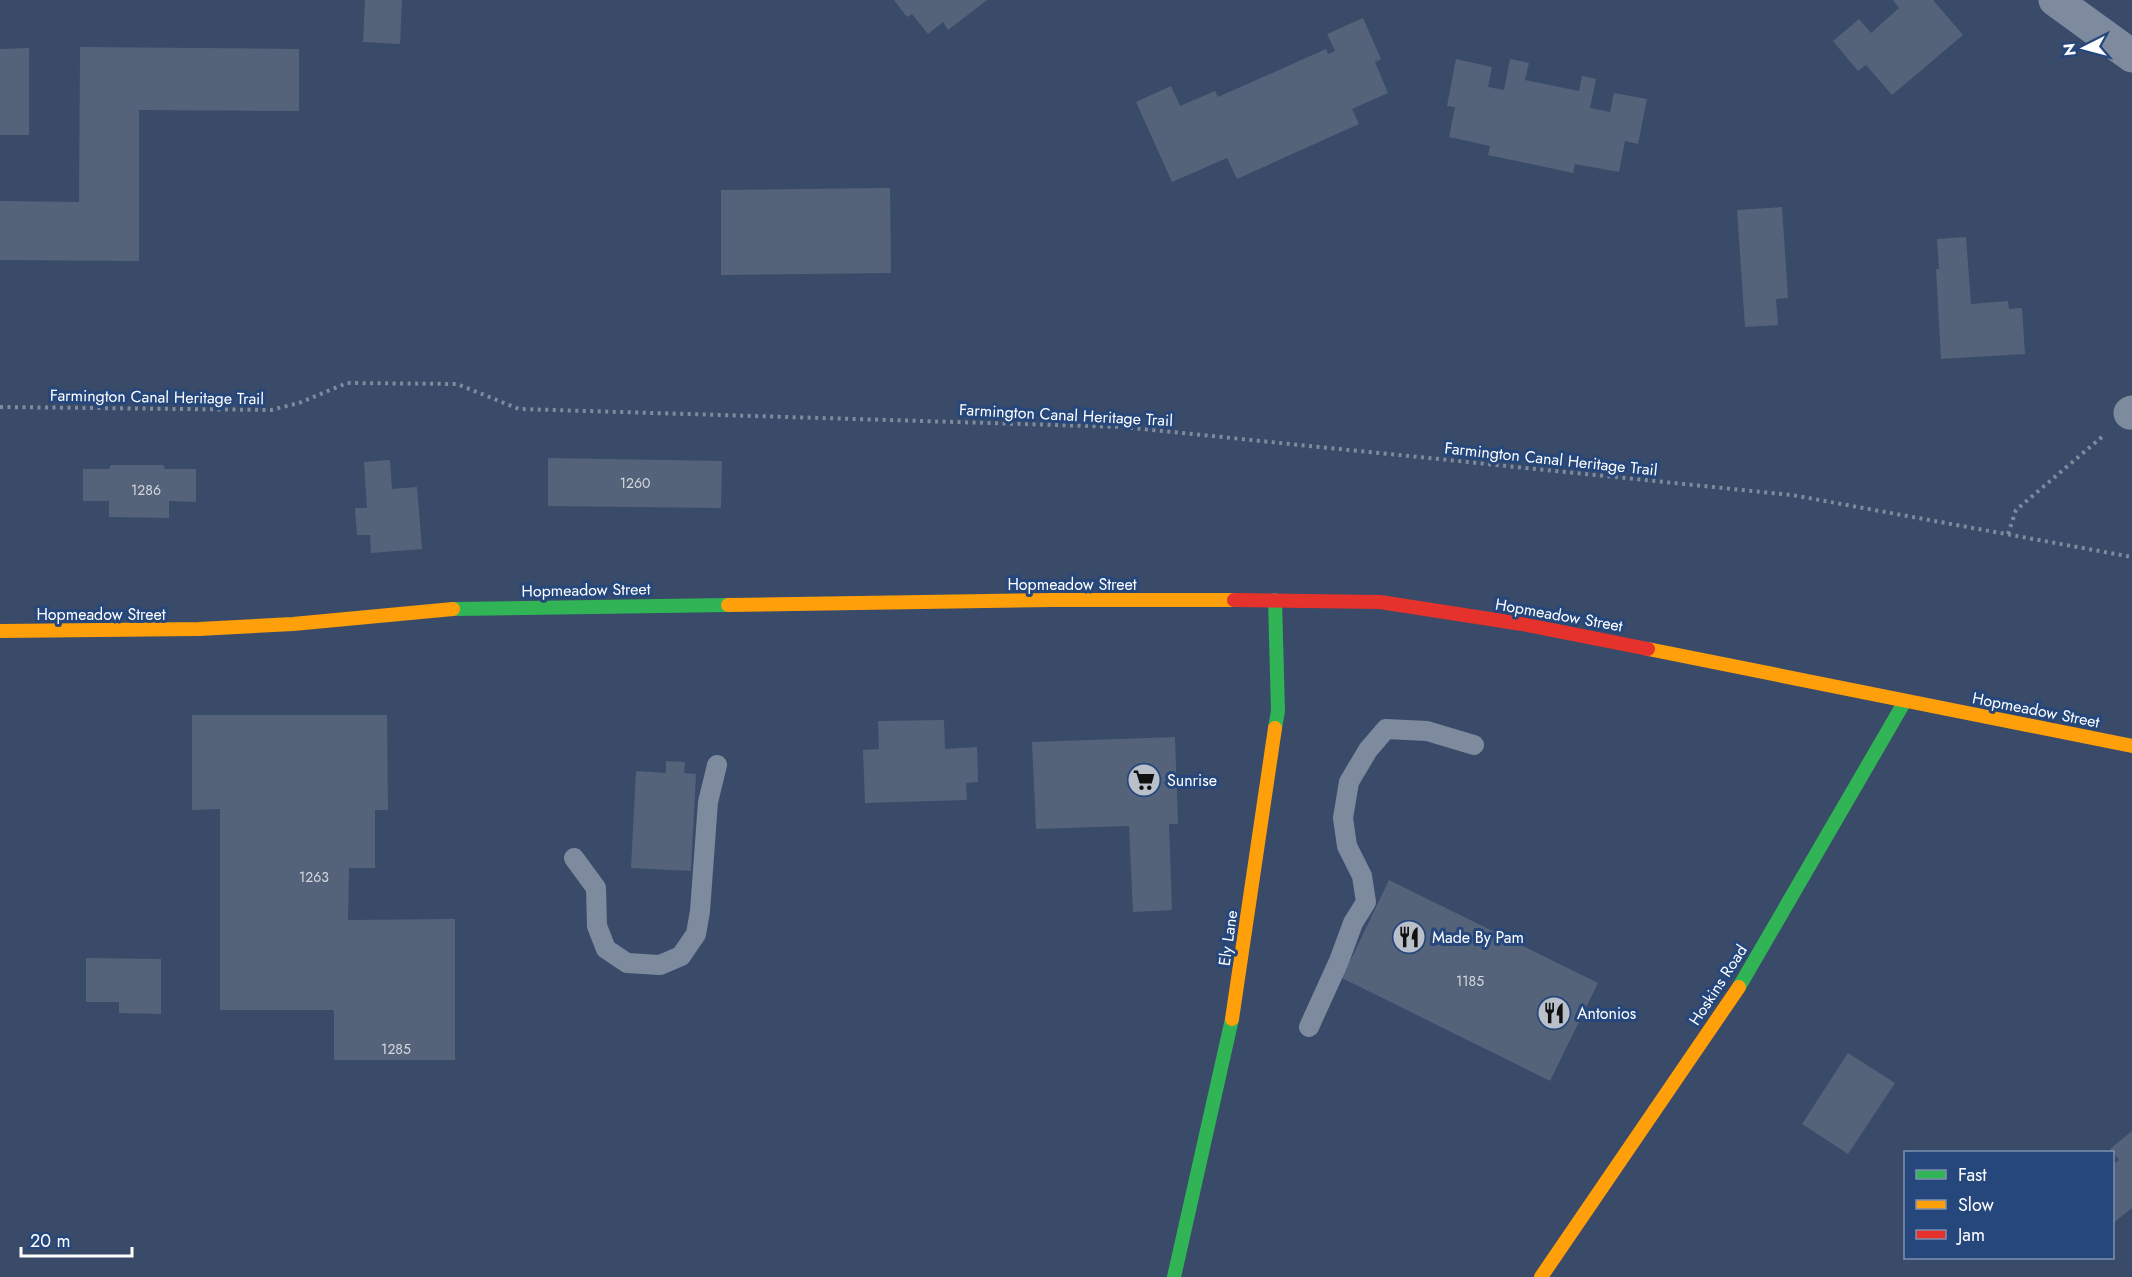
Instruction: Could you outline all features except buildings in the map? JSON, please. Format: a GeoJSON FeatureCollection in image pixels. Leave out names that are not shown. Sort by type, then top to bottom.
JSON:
{"type":"FeatureCollection","features":[{"type":"Feature","properties":{"kind":"main road","name":"Hopmeadow Street"},"geometry":{"type":"LineString","coordinates":[[0,631],[199,629],[293,624],[455,609],[1052,600],[1380,602],[1522,624],[2132,746]]}},
{"type":"Feature","properties":{"kind":"main road","name":"Ely Lane"},"geometry":{"type":"LineString","coordinates":[[1174,1277],[1234,1010],[1278,711],[1275,600]]}},
{"type":"Feature","properties":{"kind":"main road","name":"Hoskins Road"},"geometry":{"type":"LineString","coordinates":[[1541,1277],[1742,982],[1905,701]]}},
{"type":"Feature","properties":{"kind":"street"},"geometry":{"type":"LineString","coordinates":[[2055,0],[2132,56]]}},
{"type":"Feature","properties":{"kind":"lane"},"geometry":{"type":"LineString","coordinates":[[1309,1027],[1339,961],[1353,923],[1366,902],[1362,876],[1347,846],[1343,818],[1349,782],[1358,766],[1386,729],[1427,731],[1474,746]]}},
{"type":"Feature","properties":{"kind":"lane"},"geometry":{"type":"LineString","coordinates":[[574,858],[596,888],[597,926],[606,949],[627,963],[660,965],[681,956],[696,934],[708,802],[717,765]]}},
{"type":"Feature","properties":{"kind":"path","name":"Farmington Canal Heritage Trail"},"geometry":{"type":"LineString","coordinates":[[0,407],[271,410],[298,403],[347,383],[457,384],[519,409],[1123,427],[1792,495],[2132,557]]}},
{"type":"Feature","properties":{"kind":"path"},"geometry":{"type":"LineString","coordinates":[[2008,534],[2016,510],[2131,413]]}},
{"type":"Feature","properties":{"kind":"traffic: fast"},"geometry":{"type":"LineString","coordinates":[[1275,600],[1278,711],[1275,728]]}},
{"type":"Feature","properties":{"kind":"traffic: fast"},"geometry":{"type":"LineString","coordinates":[[453,609],[728,605]]}},
{"type":"Feature","properties":{"kind":"traffic: fast"},"geometry":{"type":"LineString","coordinates":[[1739,987],[1905,701]]}},
{"type":"Feature","properties":{"kind":"traffic: fast"},"geometry":{"type":"LineString","coordinates":[[1174,1277],[1232,1019]]}},
{"type":"Feature","properties":{"kind":"traffic: slow"},"geometry":{"type":"LineString","coordinates":[[728,605],[1234,600]]}},
{"type":"Feature","properties":{"kind":"traffic: slow"},"geometry":{"type":"LineString","coordinates":[[0,631],[199,629],[293,624],[453,609]]}},
{"type":"Feature","properties":{"kind":"traffic: slow"},"geometry":{"type":"LineString","coordinates":[[1648,649],[2132,746]]}},
{"type":"Feature","properties":{"kind":"traffic: slow"},"geometry":{"type":"LineString","coordinates":[[1232,1019],[1275,728]]}},
{"type":"Feature","properties":{"kind":"traffic: slow"},"geometry":{"type":"LineString","coordinates":[[1541,1277],[1739,987]]}},
{"type":"Feature","properties":{"kind":"traffic: jam"},"geometry":{"type":"LineString","coordinates":[[1234,600],[1380,602],[1522,624],[1648,649]]}},
{"type":"Feature","properties":{"kind":"place","name":"Sunrise"},"geometry":{"type":"Point","coordinates":[1144,780]}},
{"type":"Feature","properties":{"kind":"place","name":"Made By Pam"},"geometry":{"type":"Point","coordinates":[1409,937]}},
{"type":"Feature","properties":{"kind":"place","name":"Antonios"},"geometry":{"type":"Point","coordinates":[1554,1013]}}]}
